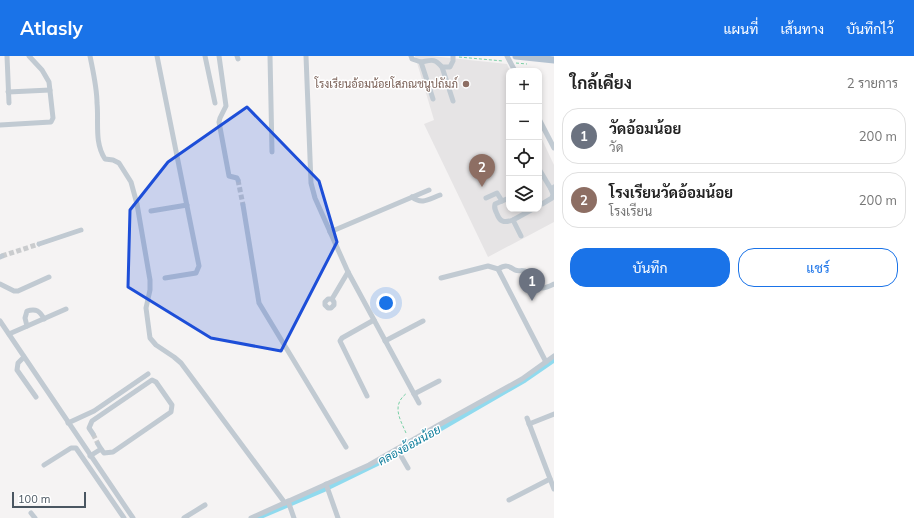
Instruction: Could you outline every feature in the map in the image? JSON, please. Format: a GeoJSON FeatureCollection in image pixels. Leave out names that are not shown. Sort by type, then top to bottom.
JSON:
{"type":"FeatureCollection","features":[{"type":"Feature","properties":{"kind":"main road"},"geometry":{"type":"LineString","coordinates":[[516,56],[554,60]]}},
{"type":"Feature","properties":{"kind":"main road"},"geometry":{"type":"LineString","coordinates":[[539,58],[554,56]]}},
{"type":"Feature","properties":{"kind":"street"},"geometry":{"type":"LineString","coordinates":[[7,56],[9,103]]}},
{"type":"Feature","properties":{"kind":"street"},"geometry":{"type":"LineString","coordinates":[[0,125],[50,122],[53,118],[48,78],[28,56]]}},
{"type":"Feature","properties":{"kind":"street"},"geometry":{"type":"LineString","coordinates":[[90,56],[98,103],[98,143],[100,152],[105,159],[113,160],[119,164],[131,182],[137,204],[150,280],[150,290],[146,308],[150,338],[156,345],[181,363],[288,503],[294,518]]}},
{"type":"Feature","properties":{"kind":"street"},"geometry":{"type":"LineString","coordinates":[[157,56],[198,266],[196,273],[165,278]]}},
{"type":"Feature","properties":{"kind":"street"},"geometry":{"type":"LineString","coordinates":[[205,56],[215,103]]}},
{"type":"Feature","properties":{"kind":"street"},"geometry":{"type":"LineString","coordinates":[[219,56],[226,106],[219,122],[229,176],[238,180]]}},
{"type":"Feature","properties":{"kind":"street"},"geometry":{"type":"LineString","coordinates":[[270,56],[272,152]]}},
{"type":"Feature","properties":{"kind":"street"},"geometry":{"type":"LineString","coordinates":[[306,56],[311,183],[315,198],[348,272],[419,403]]}},
{"type":"Feature","properties":{"kind":"street"},"geometry":{"type":"LineString","coordinates":[[411,56],[412,59],[422,62],[434,60],[442,67],[453,102]]}},
{"type":"Feature","properties":{"kind":"street"},"geometry":{"type":"LineString","coordinates":[[442,67],[450,67],[452,65],[453,56]]}},
{"type":"Feature","properties":{"kind":"street"},"geometry":{"type":"LineString","coordinates":[[507,56],[513,68]]}},
{"type":"Feature","properties":{"kind":"street"},"geometry":{"type":"LineString","coordinates":[[422,62],[433,99]]}},
{"type":"Feature","properties":{"kind":"street"},"geometry":{"type":"LineString","coordinates":[[8,92],[50,90]]}},
{"type":"Feature","properties":{"kind":"street"},"geometry":{"type":"LineString","coordinates":[[542,125],[554,148]]}},
{"type":"Feature","properties":{"kind":"street"},"geometry":{"type":"LineString","coordinates":[[542,174],[553,188],[552,198],[542,204]]}},
{"type":"Feature","properties":{"kind":"street"},"geometry":{"type":"LineString","coordinates":[[330,232],[429,190]]}},
{"type":"Feature","properties":{"kind":"street"},"geometry":{"type":"LineString","coordinates":[[486,198],[497,193],[502,201]]}},
{"type":"Feature","properties":{"kind":"street"},"geometry":{"type":"LineString","coordinates":[[412,197],[417,202],[421,202],[440,195]]}},
{"type":"Feature","properties":{"kind":"street"},"geometry":{"type":"LineString","coordinates":[[506,199],[495,204],[494,206],[499,219],[505,222],[513,220],[528,212]]}},
{"type":"Feature","properties":{"kind":"street"},"geometry":{"type":"LineString","coordinates":[[151,211],[187,205]]}},
{"type":"Feature","properties":{"kind":"street"},"geometry":{"type":"LineString","coordinates":[[243,205],[259,303],[346,447]]}},
{"type":"Feature","properties":{"kind":"street"},"geometry":{"type":"LineString","coordinates":[[513,220],[521,236]]}},
{"type":"Feature","properties":{"kind":"street"},"geometry":{"type":"LineString","coordinates":[[39,244],[81,230]]}},
{"type":"Feature","properties":{"kind":"street"},"geometry":{"type":"LineString","coordinates":[[498,269],[504,265],[508,265],[518,271],[525,271],[538,287],[544,288],[554,284]]}},
{"type":"Feature","properties":{"kind":"street"},"geometry":{"type":"LineString","coordinates":[[441,278],[488,266],[498,269],[546,362]]}},
{"type":"Feature","properties":{"kind":"street"},"geometry":{"type":"LineString","coordinates":[[332,299],[348,272]]}},
{"type":"Feature","properties":{"kind":"street"},"geometry":{"type":"LineString","coordinates":[[0,284],[7,286],[14,291],[18,291],[49,277]]}},
{"type":"Feature","properties":{"kind":"street"},"geometry":{"type":"LineString","coordinates":[[9,334],[66,309]]}},
{"type":"Feature","properties":{"kind":"street"},"geometry":{"type":"LineString","coordinates":[[27,326],[25,318],[27,311],[36,310],[40,312],[44,318]]}},
{"type":"Feature","properties":{"kind":"street"},"geometry":{"type":"LineString","coordinates":[[366,396],[340,341],[342,338],[374,320]]}},
{"type":"Feature","properties":{"kind":"street"},"geometry":{"type":"LineString","coordinates":[[0,321],[133,518]]}},
{"type":"Feature","properties":{"kind":"street"},"geometry":{"type":"LineString","coordinates":[[385,341],[423,321]]}},
{"type":"Feature","properties":{"kind":"street"},"geometry":{"type":"LineString","coordinates":[[251,518],[327,486],[399,451],[522,379],[554,356]]}},
{"type":"Feature","properties":{"kind":"street"},"geometry":{"type":"LineString","coordinates":[[24,357],[18,363],[17,370],[36,397]]}},
{"type":"Feature","properties":{"kind":"street"},"geometry":{"type":"LineString","coordinates":[[68,423],[94,411],[148,374]]}},
{"type":"Feature","properties":{"kind":"street"},"geometry":{"type":"LineString","coordinates":[[93,434],[89,428],[92,421],[152,380],[156,382],[172,405],[171,412],[113,452],[104,453],[98,444]]}},
{"type":"Feature","properties":{"kind":"street"},"geometry":{"type":"LineString","coordinates":[[413,392],[439,381]]}},
{"type":"Feature","properties":{"kind":"street"},"geometry":{"type":"LineString","coordinates":[[529,424],[554,414]]}},
{"type":"Feature","properties":{"kind":"street"},"geometry":{"type":"LineString","coordinates":[[527,418],[554,489]]}},
{"type":"Feature","properties":{"kind":"street"},"geometry":{"type":"LineString","coordinates":[[44,465],[73,447],[77,449],[124,518]]}},
{"type":"Feature","properties":{"kind":"street"},"geometry":{"type":"LineString","coordinates":[[90,456],[101,450]]}},
{"type":"Feature","properties":{"kind":"street"},"geometry":{"type":"LineString","coordinates":[[399,451],[408,468]]}},
{"type":"Feature","properties":{"kind":"street"},"geometry":{"type":"LineString","coordinates":[[92,471],[98,467]]}},
{"type":"Feature","properties":{"kind":"street"},"geometry":{"type":"LineString","coordinates":[[510,500],[550,479]]}},
{"type":"Feature","properties":{"kind":"street"},"geometry":{"type":"LineString","coordinates":[[327,486],[338,518]]}},
{"type":"Feature","properties":{"kind":"street"},"geometry":{"type":"LineString","coordinates":[[184,518],[205,505]]}},
{"type":"Feature","properties":{"kind":"street"},"geometry":{"type":"LineString","coordinates":[[31,513],[35,518]]}},
{"type":"Feature","properties":{"kind":"path"},"geometry":{"type":"LineString","coordinates":[[453,56],[532,64]]}},
{"type":"Feature","properties":{"kind":"path"},"geometry":{"type":"LineString","coordinates":[[406,433],[398,414],[398,405],[400,399],[413,392]]}},
{"type":"Feature","properties":{"kind":"highlighted area"},"geometry":{"type":"Polygon","coordinates":[[[247,107],[319,181],[337,242],[281,351],[211,338],[128,287],[130,210],[168,162],[247,107]]]}},
{"type":"Feature","properties":{"kind":"shaded area"},"geometry":{"type":"Polygon","coordinates":[[[415,56],[431,56],[507,64],[509,68],[506,68],[506,212],[542,212],[542,139],[554,165],[554,222],[488,257],[424,124],[434,120],[415,56]]]}},
{"type":"Feature","properties":{"kind":"waterway","name":"คลองอ้อมน้อย"},"geometry":{"type":"LineString","coordinates":[[257,518],[323,490],[397,454],[525,380],[554,360]]}},
{"type":"Feature","properties":{"kind":"tunnel"},"geometry":{"type":"LineString","coordinates":[[238,180],[243,205]]}},
{"type":"Feature","properties":{"kind":"tunnel"},"geometry":{"type":"LineString","coordinates":[[2,256],[39,244]]}},
{"type":"Feature","properties":{"kind":"tunnel"},"geometry":{"type":"LineString","coordinates":[[93,434],[98,444]]}},
{"type":"Feature","properties":{"kind":"place","name":"โรงเรียนอ้อมน้อยโสภณชนูปถัมภ์"},"geometry":{"type":"Point","coordinates":[466,84]}},
{"type":"Feature","properties":{"kind":"place","name":"โรงเรียนวัดอ้อมน้อย"},"geometry":{"type":"Point","coordinates":[482,187]}},
{"type":"Feature","properties":{"kind":"place","name":"วัดอ้อมน้อย"},"geometry":{"type":"Point","coordinates":[532,301]}}]}
